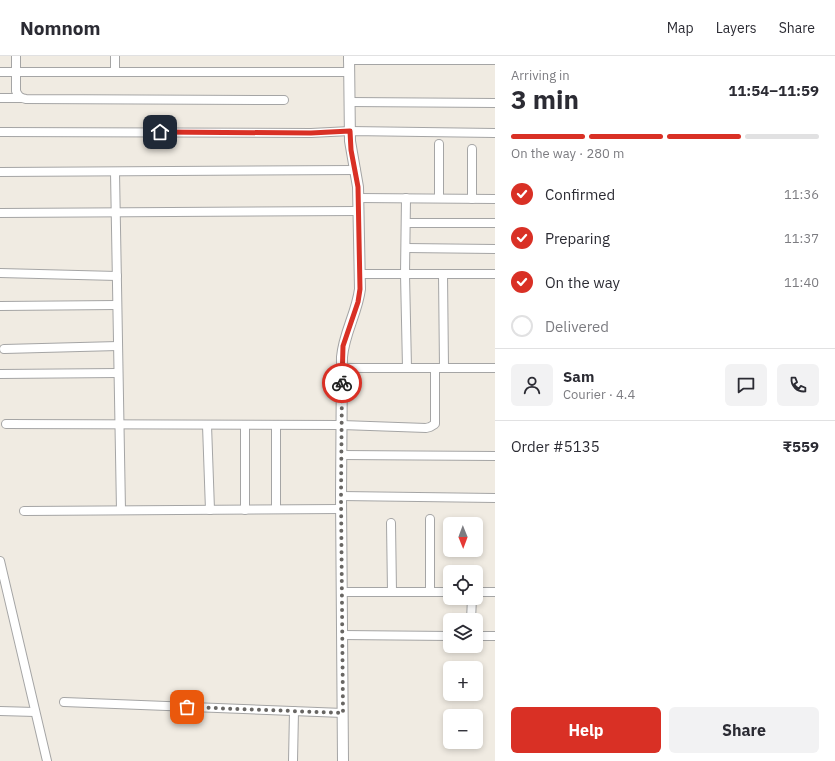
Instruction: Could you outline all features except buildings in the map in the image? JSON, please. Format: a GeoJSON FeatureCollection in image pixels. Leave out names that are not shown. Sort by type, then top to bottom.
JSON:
{"type":"FeatureCollection","features":[{"type":"Feature","properties":{"kind":"street"},"geometry":{"type":"LineString","coordinates":[[16,56],[16,91],[17,95],[21,98]]}},
{"type":"Feature","properties":{"kind":"street"},"geometry":{"type":"LineString","coordinates":[[115,56],[115,72]]}},
{"type":"Feature","properties":{"kind":"street"},"geometry":{"type":"LineString","coordinates":[[344,761],[341,509],[342,368],[343,346],[358,302],[359,274],[358,198],[356,170],[350,135],[349,58],[495,60]]}},
{"type":"Feature","properties":{"kind":"street"},"geometry":{"type":"LineString","coordinates":[[0,72],[349,72]]}},
{"type":"Feature","properties":{"kind":"street"},"geometry":{"type":"LineString","coordinates":[[0,98],[284,100]]}},
{"type":"Feature","properties":{"kind":"street"},"geometry":{"type":"LineString","coordinates":[[350,102],[495,103]]}},
{"type":"Feature","properties":{"kind":"street"},"geometry":{"type":"LineString","coordinates":[[0,132],[311,133],[350,135],[495,133]]}},
{"type":"Feature","properties":{"kind":"street"},"geometry":{"type":"LineString","coordinates":[[439,144],[439,198]]}},
{"type":"Feature","properties":{"kind":"street"},"geometry":{"type":"LineString","coordinates":[[472,149],[472,199]]}},
{"type":"Feature","properties":{"kind":"street"},"geometry":{"type":"LineString","coordinates":[[0,172],[356,170]]}},
{"type":"Feature","properties":{"kind":"street"},"geometry":{"type":"LineString","coordinates":[[115,172],[121,510]]}},
{"type":"Feature","properties":{"kind":"street"},"geometry":{"type":"LineString","coordinates":[[358,198],[495,199]]}},
{"type":"Feature","properties":{"kind":"street"},"geometry":{"type":"LineString","coordinates":[[406,198],[405,274],[407,368]]}},
{"type":"Feature","properties":{"kind":"street"},"geometry":{"type":"LineString","coordinates":[[0,213],[358,211]]}},
{"type":"Feature","properties":{"kind":"street"},"geometry":{"type":"LineString","coordinates":[[406,223],[495,223]]}},
{"type":"Feature","properties":{"kind":"street"},"geometry":{"type":"LineString","coordinates":[[406,248],[495,249]]}},
{"type":"Feature","properties":{"kind":"street"},"geometry":{"type":"LineString","coordinates":[[0,273],[117,276]]}},
{"type":"Feature","properties":{"kind":"street"},"geometry":{"type":"LineString","coordinates":[[359,274],[495,274]]}},
{"type":"Feature","properties":{"kind":"street"},"geometry":{"type":"LineString","coordinates":[[443,274],[444,368]]}},
{"type":"Feature","properties":{"kind":"street"},"geometry":{"type":"LineString","coordinates":[[0,306],[117,305]]}},
{"type":"Feature","properties":{"kind":"street"},"geometry":{"type":"LineString","coordinates":[[4,348],[118,346]]}},
{"type":"Feature","properties":{"kind":"street"},"geometry":{"type":"LineString","coordinates":[[342,368],[495,368]]}},
{"type":"Feature","properties":{"kind":"street"},"geometry":{"type":"LineString","coordinates":[[6,424],[342,425],[430,427],[435,424],[434,368]]}},
{"type":"Feature","properties":{"kind":"street"},"geometry":{"type":"LineString","coordinates":[[0,374],[118,373]]}},
{"type":"Feature","properties":{"kind":"street"},"geometry":{"type":"LineString","coordinates":[[207,425],[210,510]]}},
{"type":"Feature","properties":{"kind":"street"},"geometry":{"type":"LineString","coordinates":[[245,425],[245,510]]}},
{"type":"Feature","properties":{"kind":"street"},"geometry":{"type":"LineString","coordinates":[[276,425],[276,510]]}},
{"type":"Feature","properties":{"kind":"street"},"geometry":{"type":"LineString","coordinates":[[341,455],[495,456]]}},
{"type":"Feature","properties":{"kind":"street"},"geometry":{"type":"LineString","coordinates":[[341,496],[495,498]]}},
{"type":"Feature","properties":{"kind":"street"},"geometry":{"type":"LineString","coordinates":[[24,511],[341,509]]}},
{"type":"Feature","properties":{"kind":"street"},"geometry":{"type":"LineString","coordinates":[[430,520],[430,592]]}},
{"type":"Feature","properties":{"kind":"street"},"geometry":{"type":"LineString","coordinates":[[391,523],[392,592]]}},
{"type":"Feature","properties":{"kind":"street"},"geometry":{"type":"LineString","coordinates":[[0,561],[47,761]]}},
{"type":"Feature","properties":{"kind":"street"},"geometry":{"type":"LineString","coordinates":[[342,592],[443,592]]}},
{"type":"Feature","properties":{"kind":"street"},"geometry":{"type":"LineString","coordinates":[[483,592],[495,592]]}},
{"type":"Feature","properties":{"kind":"street"},"geometry":{"type":"LineString","coordinates":[[342,635],[443,636]]}},
{"type":"Feature","properties":{"kind":"street"},"geometry":{"type":"LineString","coordinates":[[483,636],[495,636]]}},
{"type":"Feature","properties":{"kind":"street"},"geometry":{"type":"LineString","coordinates":[[64,702],[343,713]]}},
{"type":"Feature","properties":{"kind":"street"},"geometry":{"type":"LineString","coordinates":[[0,711],[36,712]]}},
{"type":"Feature","properties":{"kind":"street"},"geometry":{"type":"LineString","coordinates":[[293,761],[294,711]]}},
{"type":"Feature","properties":{"kind":"way so far"},"geometry":{"type":"LineString","coordinates":[[187,707],[343,713],[341,496],[342,383]]}},
{"type":"Feature","properties":{"kind":"route"},"geometry":{"type":"LineString","coordinates":[[160,132],[311,133],[350,131],[351,150],[358,187],[360,289],[354,316],[343,346],[342,383]]}}]}
